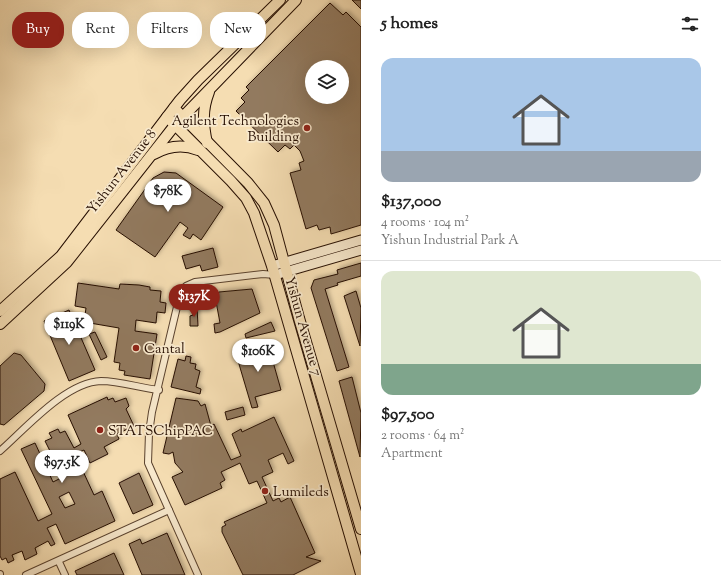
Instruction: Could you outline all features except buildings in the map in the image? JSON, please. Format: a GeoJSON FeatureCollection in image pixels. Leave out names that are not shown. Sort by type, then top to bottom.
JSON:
{"type":"FeatureCollection","features":[{"type":"Feature","properties":{"kind":"main road","name":"Yishun Avenue 8"},"geometry":{"type":"LineString","coordinates":[[0,311],[61,256],[174,108],[198,80],[280,0]]}},
{"type":"Feature","properties":{"kind":"main road","name":"Yishun Avenue 8"},"geometry":{"type":"LineString","coordinates":[[0,324],[67,262],[175,125],[296,0]]}},
{"type":"Feature","properties":{"kind":"main road"},"geometry":{"type":"LineString","coordinates":[[151,156],[169,148],[188,146],[205,147],[203,114],[204,103],[210,88]]}},
{"type":"Feature","properties":{"kind":"main road","name":"Yishun Avenue 7"},"geometry":{"type":"LineString","coordinates":[[174,108],[248,202],[254,213],[274,271],[361,574]]}},
{"type":"Feature","properties":{"kind":"main road","name":"Yishun Avenue 7"},"geometry":{"type":"LineString","coordinates":[[167,117],[175,125],[238,173],[264,203],[274,226],[299,318],[361,529]]}},
{"type":"Feature","properties":{"kind":"main road"},"geometry":{"type":"LineString","coordinates":[[286,268],[361,240]]}},
{"type":"Feature","properties":{"kind":"main road"},"geometry":{"type":"LineString","coordinates":[[274,271],[361,250]]}},
{"type":"Feature","properties":{"kind":"main road"},"geometry":{"type":"LineString","coordinates":[[288,322],[299,318]]}},
{"type":"Feature","properties":{"kind":"street"},"geometry":{"type":"LineString","coordinates":[[198,575],[148,463],[149,432],[181,290],[196,282],[263,274],[274,271]]}},
{"type":"Feature","properties":{"kind":"street"},"geometry":{"type":"LineString","coordinates":[[0,451],[26,425],[56,402],[90,382],[103,381],[158,390]]}},
{"type":"Feature","properties":{"kind":"street"},"geometry":{"type":"LineString","coordinates":[[26,575],[59,562],[169,510]]}},
{"type":"Feature","properties":{"kind":"street"},"geometry":{"type":"LineString","coordinates":[[59,562],[65,575]]}},
{"type":"Feature","properties":{"kind":"place","name":"Agilent Technologies Building"},"geometry":{"type":"Point","coordinates":[307,128]}},
{"type":"Feature","properties":{"kind":"place","name":"Cantal"},"geometry":{"type":"Point","coordinates":[136,348]}},
{"type":"Feature","properties":{"kind":"place","name":"STATSChipPAC"},"geometry":{"type":"Point","coordinates":[100,430]}},
{"type":"Feature","properties":{"kind":"place","name":"Lumileds"},"geometry":{"type":"Point","coordinates":[265,491]}}]}
